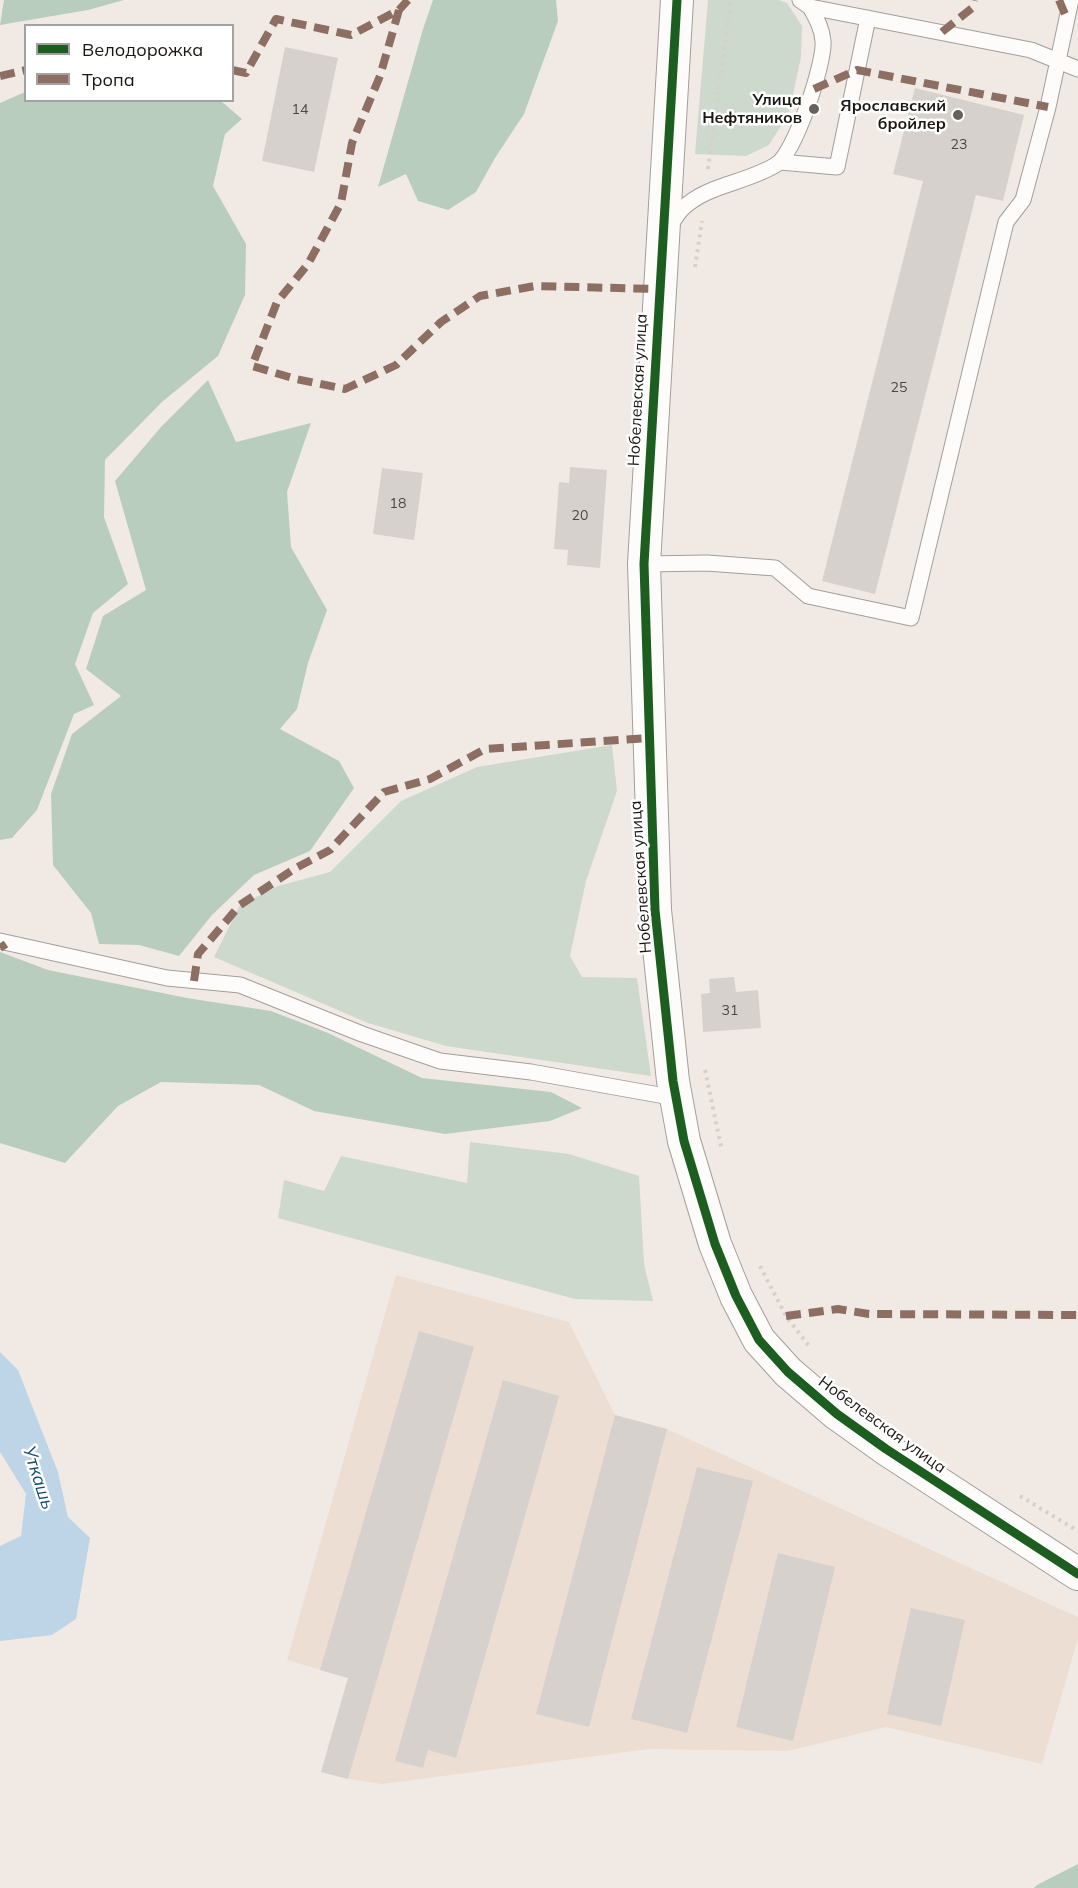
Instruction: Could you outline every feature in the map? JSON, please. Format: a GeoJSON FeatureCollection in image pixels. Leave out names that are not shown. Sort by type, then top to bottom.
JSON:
{"type":"FeatureCollection","features":[{"type":"Feature","properties":{"kind":"street","name":"Нобелевская улица"},"geometry":{"type":"LineString","coordinates":[[677,0],[644,564],[655,910],[676,1098],[684,1141],[715,1244],[736,1296],[759,1340],[788,1372],[837,1414],[931,1480],[1078,1574]]}},
{"type":"Feature","properties":{"kind":"lane"},"geometry":{"type":"LineString","coordinates":[[644,564],[707,563],[775,568],[808,596],[911,618],[1006,222],[1023,200],[1048,107],[1071,0]]}},
{"type":"Feature","properties":{"kind":"lane"},"geometry":{"type":"LineString","coordinates":[[662,235],[683,208],[704,194],[762,173],[780,162],[794,140],[820,69],[823,43],[820,24],[805,3]]}},
{"type":"Feature","properties":{"kind":"lane"},"geometry":{"type":"LineString","coordinates":[[805,3],[868,18],[1030,50],[1078,69]]}},
{"type":"Feature","properties":{"kind":"lane"},"geometry":{"type":"LineString","coordinates":[[780,162],[837,167],[868,18]]}},
{"type":"Feature","properties":{"kind":"lane"},"geometry":{"type":"LineString","coordinates":[[0,941],[167,978],[240,985],[362,1034],[440,1061],[531,1072],[676,1098]]}},
{"type":"Feature","properties":{"kind":"path"},"geometry":{"type":"LineString","coordinates":[[694,271],[696,248],[705,206],[704,194],[730,0]]}},
{"type":"Feature","properties":{"kind":"path"},"geometry":{"type":"LineString","coordinates":[[705,1067],[723,1155]]}},
{"type":"Feature","properties":{"kind":"path"},"geometry":{"type":"LineString","coordinates":[[756,1259],[786,1316],[814,1352]]}},
{"type":"Feature","properties":{"kind":"path"},"geometry":{"type":"LineString","coordinates":[[1011,1491],[1078,1532]]}},
{"type":"Feature","properties":{"kind":"shaded area"},"geometry":{"type":"Polygon","coordinates":[[[708,0],[779,0],[787,3],[802,26],[801,57],[789,113],[769,145],[746,156],[695,154],[708,0]]]}},
{"type":"Feature","properties":{"kind":"shaded area"},"geometry":{"type":"Polygon","coordinates":[[[612,745],[617,791],[586,881],[570,956],[582,977],[637,978],[651,1076],[446,1046],[368,1023],[214,957],[240,905],[278,886],[330,872],[401,801],[477,767],[612,745]]]}},
{"type":"Feature","properties":{"kind":"shaded area"},"geometry":{"type":"Polygon","coordinates":[[[470,1142],[569,1154],[639,1176],[644,1264],[653,1301],[575,1299],[278,1218],[284,1180],[324,1191],[341,1156],[467,1183],[470,1142]]]}},
{"type":"Feature","properties":{"kind":"shaded area"},"geometry":{"type":"Polygon","coordinates":[[[396,1275],[569,1322],[615,1415],[667,1429],[1078,1617],[1078,1638],[1042,1764],[886,1727],[788,1751],[649,1749],[382,1784],[321,1772],[348,1678],[287,1660],[396,1275]]]}},
{"type":"Feature","properties":{"kind":"green space"},"geometry":{"type":"Polygon","coordinates":[[[4,0],[124,0],[88,10],[0,25],[4,0]]]}},
{"type":"Feature","properties":{"kind":"green space"},"geometry":{"type":"Polygon","coordinates":[[[433,0],[556,0],[558,21],[524,114],[476,192],[448,210],[418,201],[406,174],[378,187],[433,0]]]}},
{"type":"Feature","properties":{"kind":"green space"},"geometry":{"type":"Polygon","coordinates":[[[24,92],[24,102],[222,102],[242,119],[225,134],[213,186],[246,244],[245,295],[218,356],[162,402],[105,460],[104,517],[128,584],[93,613],[75,664],[94,705],[74,714],[37,810],[12,838],[0,840],[0,103],[24,92]]]}},
{"type":"Feature","properties":{"kind":"green space"},"geometry":{"type":"Polygon","coordinates":[[[208,380],[236,442],[311,423],[287,492],[291,547],[327,610],[308,663],[297,709],[280,729],[339,761],[354,788],[310,851],[254,875],[212,915],[179,956],[139,945],[99,944],[91,913],[53,865],[51,794],[72,734],[121,696],[86,669],[103,616],[146,590],[115,481],[161,427],[208,380]]]}},
{"type":"Feature","properties":{"kind":"green space"},"geometry":{"type":"Polygon","coordinates":[[[0,952],[48,970],[187,998],[271,1011],[328,1033],[422,1078],[551,1092],[582,1108],[550,1121],[445,1134],[314,1111],[259,1085],[161,1082],[118,1106],[65,1163],[0,1143],[0,952]]]}},
{"type":"Feature","properties":{"kind":"green space"},"geometry":{"type":"Polygon","coordinates":[[[1078,1864],[1078,1888],[1034,1888],[1037,1885],[1078,1864]]]}},
{"type":"Feature","properties":{"kind":"water","name":"Уткашь"},"geometry":{"type":"Polygon","coordinates":[[[0,1352],[18,1370],[58,1472],[68,1517],[90,1538],[76,1619],[52,1635],[0,1641],[0,1546],[21,1536],[26,1494],[0,1452],[0,1352]]]}},
{"type":"Feature","properties":{"kind":"building"},"geometry":{"type":"Polygon","coordinates":[[[285,47],[338,58],[314,172],[262,161],[285,47]]]}},
{"type":"Feature","properties":{"kind":"building"},"geometry":{"type":"Polygon","coordinates":[[[915,88],[1024,115],[1003,201],[976,195],[875,594],[822,581],[923,181],[893,174],[915,88]]]}},
{"type":"Feature","properties":{"kind":"building"},"geometry":{"type":"Polygon","coordinates":[[[570,467],[607,470],[600,568],[567,565],[568,550],[554,549],[559,482],[569,483],[570,467]]]}},
{"type":"Feature","properties":{"kind":"building"},"geometry":{"type":"Polygon","coordinates":[[[382,468],[423,473],[414,540],[373,534],[382,468]]]}},
{"type":"Feature","properties":{"kind":"building"},"geometry":{"type":"Polygon","coordinates":[[[734,977],[736,992],[758,990],[761,1028],[703,1032],[701,994],[710,993],[709,979],[734,977]]]}},
{"type":"Feature","properties":{"kind":"building"},"geometry":{"type":"Polygon","coordinates":[[[419,1331],[474,1347],[348,1779],[321,1772],[348,1678],[320,1670],[419,1331]]]}},
{"type":"Feature","properties":{"kind":"building"},"geometry":{"type":"Polygon","coordinates":[[[503,1380],[559,1396],[456,1758],[428,1750],[423,1768],[395,1761],[503,1380]]]}},
{"type":"Feature","properties":{"kind":"building"},"geometry":{"type":"Polygon","coordinates":[[[615,1415],[667,1429],[589,1727],[536,1714],[615,1415]]]}},
{"type":"Feature","properties":{"kind":"building"},"geometry":{"type":"Polygon","coordinates":[[[697,1467],[753,1481],[687,1733],[631,1719],[697,1467]]]}},
{"type":"Feature","properties":{"kind":"building"},"geometry":{"type":"Polygon","coordinates":[[[778,1553],[835,1567],[793,1741],[736,1727],[778,1553]]]}},
{"type":"Feature","properties":{"kind":"building"},"geometry":{"type":"Polygon","coordinates":[[[911,1608],[965,1620],[941,1726],[887,1714],[911,1608]]]}},
{"type":"Feature","properties":{"kind":"marked path"},"geometry":{"type":"LineString","coordinates":[[234,70],[246,73],[276,19],[351,35],[399,10],[408,0]]}},
{"type":"Feature","properties":{"kind":"marked path"},"geometry":{"type":"LineString","coordinates":[[942,32],[972,8],[974,0]]}},
{"type":"Feature","properties":{"kind":"marked path"},"geometry":{"type":"LineString","coordinates":[[1059,0],[1067,19]]}},
{"type":"Feature","properties":{"kind":"marked path"},"geometry":{"type":"LineString","coordinates":[[399,10],[380,76],[352,143],[341,203],[308,264],[277,302],[252,366],[296,379],[345,389],[396,365],[441,322],[480,296],[535,286],[659,289]]}},
{"type":"Feature","properties":{"kind":"marked path"},"geometry":{"type":"LineString","coordinates":[[0,76],[24,70]]}},
{"type":"Feature","properties":{"kind":"marked path"},"geometry":{"type":"LineString","coordinates":[[814,89],[857,70],[1048,107]]}},
{"type":"Feature","properties":{"kind":"marked path"},"geometry":{"type":"LineString","coordinates":[[194,981],[198,954],[240,905],[294,869],[330,850],[384,792],[430,779],[485,749],[649,738]]}},
{"type":"Feature","properties":{"kind":"marked path"},"geometry":{"type":"LineString","coordinates":[[0,948],[6,944]]}},
{"type":"Feature","properties":{"kind":"marked path"},"geometry":{"type":"LineString","coordinates":[[786,1316],[838,1309],[869,1314],[1078,1315]]}},
{"type":"Feature","properties":{"kind":"cycle path"},"geometry":{"type":"LineString","coordinates":[[677,0],[644,564],[655,910],[673,1081],[684,1141],[715,1244],[736,1296],[759,1340],[788,1372],[837,1414],[886,1449],[1078,1574]]}},
{"type":"Feature","properties":{"kind":"place","name":"Улица Нефтяников"},"geometry":{"type":"Point","coordinates":[814,109]}},
{"type":"Feature","properties":{"kind":"place","name":"Ярославский бройлер"},"geometry":{"type":"Point","coordinates":[958,115]}}]}
